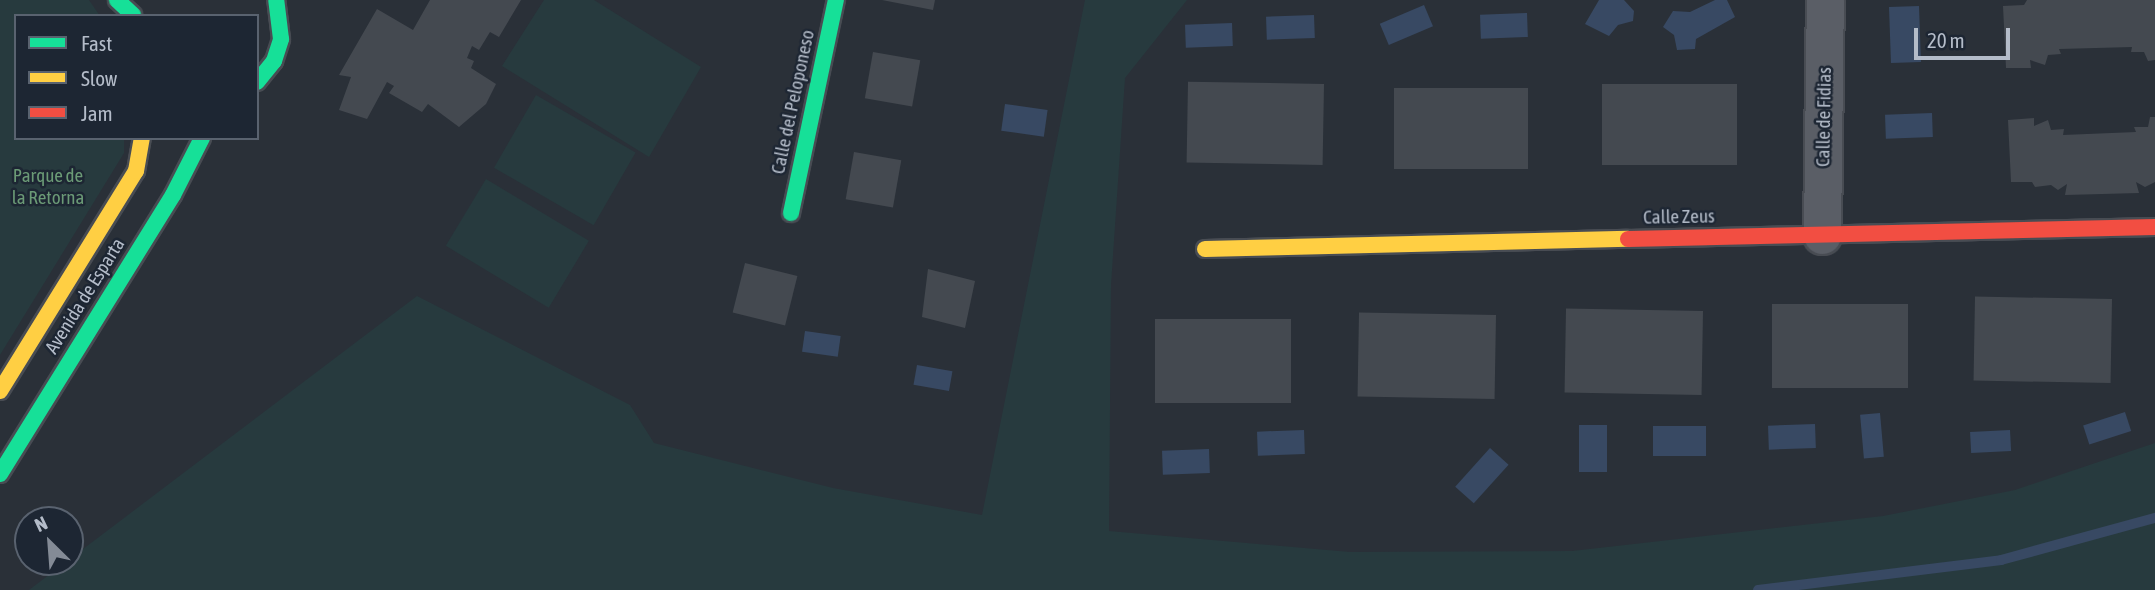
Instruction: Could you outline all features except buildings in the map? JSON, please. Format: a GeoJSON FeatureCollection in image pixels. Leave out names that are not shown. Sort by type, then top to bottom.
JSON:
{"type":"FeatureCollection","features":[{"type":"Feature","properties":{"kind":"street"},"geometry":{"type":"LineString","coordinates":[[117,0],[132,14]]}},
{"type":"Feature","properties":{"kind":"street"},"geometry":{"type":"LineString","coordinates":[[259,80],[274,61],[281,39],[276,0]]}},
{"type":"Feature","properties":{"kind":"street","name":"Calle del Peloponeso"},"geometry":{"type":"LineString","coordinates":[[791,213],[836,0]]}},
{"type":"Feature","properties":{"kind":"street","name":"Calle de Fidias"},"geometry":{"type":"LineString","coordinates":[[1822,235],[1825,0]]}},
{"type":"Feature","properties":{"kind":"street","name":"Avenida de Esparta"},"geometry":{"type":"LineString","coordinates":[[0,391],[136,171],[142,140]]}},
{"type":"Feature","properties":{"kind":"street","name":"Avenida de Esparta"},"geometry":{"type":"LineString","coordinates":[[0,474],[173,195],[201,140]]}},
{"type":"Feature","properties":{"kind":"street","name":"Calle Zeus"},"geometry":{"type":"LineString","coordinates":[[1205,248],[2155,227]]}},
{"type":"Feature","properties":{"kind":"green space","name":"Parque de la Retorna"},"geometry":{"type":"Polygon","coordinates":[[[0,0],[89,0],[99,14],[14,14],[14,140],[124,140],[124,153],[0,355],[0,0]]]}},
{"type":"Feature","properties":{"kind":"green space"},"geometry":{"type":"Polygon","coordinates":[[[544,0],[594,0],[701,67],[649,157],[502,66],[544,0]]]}},
{"type":"Feature","properties":{"kind":"green space"},"geometry":{"type":"Polygon","coordinates":[[[1085,0],[1187,0],[1125,78],[1111,285],[1109,531],[1350,552],[1572,551],[1883,516],[2015,490],[2155,443],[2155,590],[29,590],[47,576],[84,576],[84,548],[417,296],[630,405],[654,443],[833,488],[982,515],[1085,0]]]}},
{"type":"Feature","properties":{"kind":"green space"},"geometry":{"type":"Polygon","coordinates":[[[536,95],[636,152],[594,225],[494,168],[536,95]]]}},
{"type":"Feature","properties":{"kind":"green space"},"geometry":{"type":"Polygon","coordinates":[[[486,179],[589,241],[549,308],[446,246],[486,179]]]}},
{"type":"Feature","properties":{"kind":"water"},"geometry":{"type":"Polygon","coordinates":[[[1599,0],[1624,0],[1634,11],[1633,21],[1618,25],[1609,36],[1585,24],[1599,0]]]}},
{"type":"Feature","properties":{"kind":"water"},"geometry":{"type":"Polygon","coordinates":[[[1715,0],[1727,0],[1735,17],[1696,39],[1695,49],[1677,50],[1674,35],[1663,27],[1673,11],[1690,12],[1715,0]]]}},
{"type":"Feature","properties":{"kind":"water"},"geometry":{"type":"Polygon","coordinates":[[[1424,5],[1433,26],[1389,45],[1380,24],[1424,5]]]}},
{"type":"Feature","properties":{"kind":"water"},"geometry":{"type":"Polygon","coordinates":[[[1919,6],[1921,62],[1891,63],[1889,7],[1919,6]]]}},
{"type":"Feature","properties":{"kind":"water"},"geometry":{"type":"Polygon","coordinates":[[[1527,13],[1528,37],[1481,39],[1480,15],[1527,13]]]}},
{"type":"Feature","properties":{"kind":"water"},"geometry":{"type":"Polygon","coordinates":[[[1314,15],[1315,38],[1267,40],[1266,17],[1314,15]]]}},
{"type":"Feature","properties":{"kind":"water"},"geometry":{"type":"Polygon","coordinates":[[[1232,23],[1233,46],[1186,48],[1185,25],[1232,23]]]}},
{"type":"Feature","properties":{"kind":"water"},"geometry":{"type":"Polygon","coordinates":[[[1005,104],[1048,110],[1044,137],[1001,131],[1005,104]]]}},
{"type":"Feature","properties":{"kind":"water"},"geometry":{"type":"Polygon","coordinates":[[[1932,113],[1933,137],[1886,139],[1885,115],[1932,113]]]}},
{"type":"Feature","properties":{"kind":"water"},"geometry":{"type":"Polygon","coordinates":[[[805,331],[841,336],[838,357],[802,352],[805,331]]]}},
{"type":"Feature","properties":{"kind":"water"},"geometry":{"type":"Polygon","coordinates":[[[917,365],[952,371],[949,391],[914,385],[917,365]]]}},
{"type":"Feature","properties":{"kind":"water"},"geometry":{"type":"Polygon","coordinates":[[[2125,412],[2131,431],[2089,445],[2083,426],[2125,412]]]}},
{"type":"Feature","properties":{"kind":"water"},"geometry":{"type":"Polygon","coordinates":[[[1880,413],[1884,457],[1864,459],[1860,415],[1880,413]]]}},
{"type":"Feature","properties":{"kind":"water"},"geometry":{"type":"Polygon","coordinates":[[[1815,424],[1816,448],[1769,450],[1768,426],[1815,424]]]}},
{"type":"Feature","properties":{"kind":"water"},"geometry":{"type":"Polygon","coordinates":[[[1579,425],[1607,425],[1607,472],[1579,472],[1579,425]]]}},
{"type":"Feature","properties":{"kind":"water"},"geometry":{"type":"Polygon","coordinates":[[[1653,426],[1706,426],[1706,456],[1653,456],[1653,426]]]}},
{"type":"Feature","properties":{"kind":"water"},"geometry":{"type":"Polygon","coordinates":[[[1304,430],[1305,454],[1258,456],[1257,432],[1304,430]]]}},
{"type":"Feature","properties":{"kind":"water"},"geometry":{"type":"Polygon","coordinates":[[[2010,430],[2011,451],[1971,453],[1970,432],[2010,430]]]}},
{"type":"Feature","properties":{"kind":"water"},"geometry":{"type":"Polygon","coordinates":[[[1490,448],[1509,465],[1474,503],[1455,487],[1490,448]]]}},
{"type":"Feature","properties":{"kind":"water"},"geometry":{"type":"Polygon","coordinates":[[[1209,449],[1210,473],[1163,475],[1162,451],[1209,449]]]}},
{"type":"Feature","properties":{"kind":"waterway"},"geometry":{"type":"LineString","coordinates":[[1758,590],[2001,560],[2155,518]]}},
{"type":"Feature","properties":{"kind":"traffic: fast"},"geometry":{"type":"LineString","coordinates":[[117,0],[132,14]]}},
{"type":"Feature","properties":{"kind":"traffic: fast"},"geometry":{"type":"LineString","coordinates":[[259,80],[274,61],[281,39],[276,0]]}},
{"type":"Feature","properties":{"kind":"traffic: fast"},"geometry":{"type":"LineString","coordinates":[[791,213],[836,0]]}},
{"type":"Feature","properties":{"kind":"traffic: fast"},"geometry":{"type":"LineString","coordinates":[[0,474],[173,195],[201,140]]}},
{"type":"Feature","properties":{"kind":"traffic: slow"},"geometry":{"type":"LineString","coordinates":[[0,391],[136,171],[142,140]]}},
{"type":"Feature","properties":{"kind":"traffic: slow"},"geometry":{"type":"LineString","coordinates":[[1205,249],[1628,239]]}},
{"type":"Feature","properties":{"kind":"traffic: jam"},"geometry":{"type":"LineString","coordinates":[[1628,239],[2155,227]]}}]}
